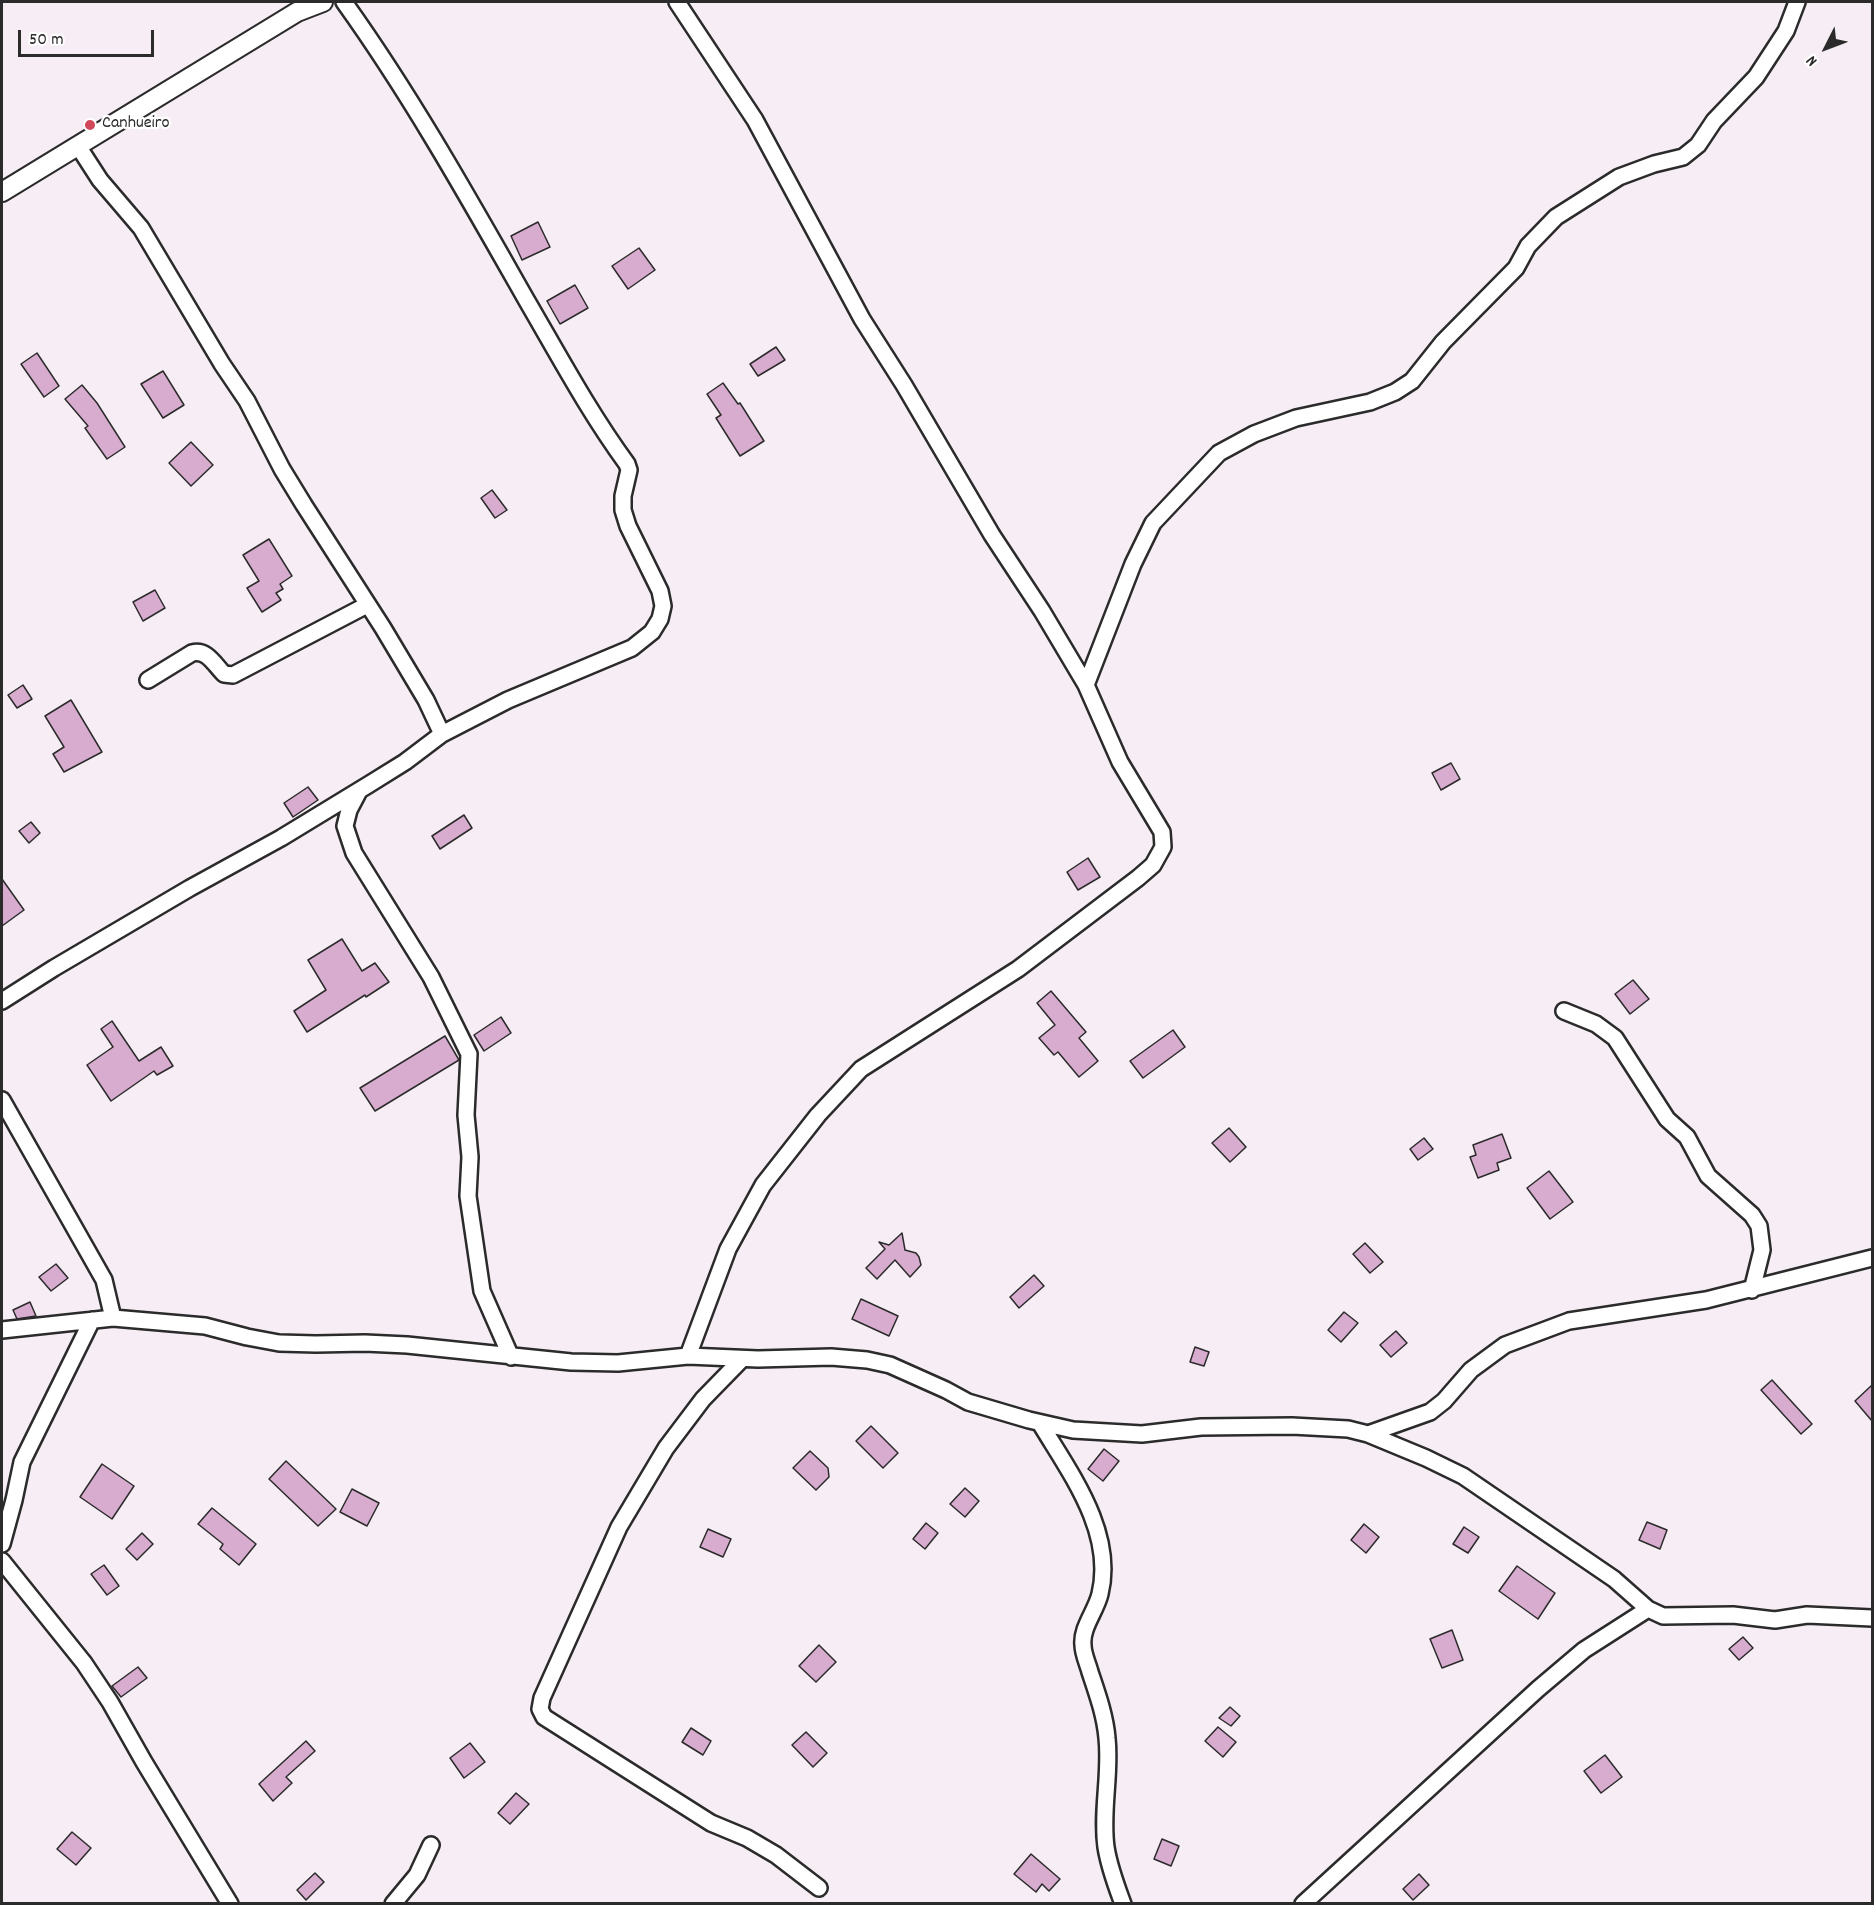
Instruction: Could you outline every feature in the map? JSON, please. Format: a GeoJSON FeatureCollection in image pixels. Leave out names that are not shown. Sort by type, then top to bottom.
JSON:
{"type":"FeatureCollection","features":[{"type":"Feature","properties":{"kind":"street"},"geometry":{"type":"LineString","coordinates":[[2,192],[297,12],[323,2]]}},
{"type":"Feature","properties":{"kind":"street"},"geometry":{"type":"LineString","coordinates":[[2,1001],[54,968],[360,790],[405,762],[442,734],[508,700],[632,648],[652,632],[660,619],[663,606],[660,591],[628,526],[623,510],[623,496],[629,470],[627,464],[579,392],[390,68],[344,2]]}},
{"type":"Feature","properties":{"kind":"street"},"geometry":{"type":"LineString","coordinates":[[677,2],[754,120],[862,319],[904,385],[992,535],[1042,611],[1086,685],[1119,762],[1162,832],[1163,847],[1153,865],[1018,969],[861,1069],[818,1115],[763,1185],[728,1249],[688,1356]]}},
{"type":"Feature","properties":{"kind":"street"},"geometry":{"type":"LineString","coordinates":[[1086,685],[1133,564],[1153,523],[1219,453],[1254,434],[1286,422],[1340,407],[1370,402],[1395,392],[1412,381],[1443,342],[1516,268],[1528,246],[1556,217],[1619,177],[1654,164],[1683,157],[1698,146],[1714,121],[1756,76],[1786,31],[1797,2]]}},
{"type":"Feature","properties":{"kind":"street"},"geometry":{"type":"LineString","coordinates":[[78,146],[100,180],[141,228],[222,364],[247,401],[282,469],[426,700],[442,734]]}},
{"type":"Feature","properties":{"kind":"street"},"geometry":{"type":"LineString","coordinates":[[148,680],[198,651],[206,654],[224,674],[233,675],[367,605]]}},
{"type":"Feature","properties":{"kind":"street"},"geometry":{"type":"LineString","coordinates":[[360,790],[349,810],[345,826],[354,853],[431,977],[469,1053],[466,1115],[470,1157],[468,1196],[482,1291],[511,1357]]}},
{"type":"Feature","properties":{"kind":"street"},"geometry":{"type":"LineString","coordinates":[[1564,1011],[1596,1024],[1615,1038],[1667,1119],[1687,1137],[1708,1176],[1752,1215],[1759,1226],[1762,1250],[1752,1290]]}},
{"type":"Feature","properties":{"kind":"street"},"geometry":{"type":"LineString","coordinates":[[2,1100],[104,1280],[113,1318]]}},
{"type":"Feature","properties":{"kind":"street"},"geometry":{"type":"LineString","coordinates":[[1368,1434],[1430,1412],[1444,1401],[1471,1370],[1505,1345],[1569,1321],[1706,1300],[1872,1258]]}},
{"type":"Feature","properties":{"kind":"street"},"geometry":{"type":"LineString","coordinates":[[2,1330],[113,1318],[205,1326],[247,1338],[279,1343],[365,1342],[571,1362],[618,1364],[688,1356],[742,1359],[831,1357],[867,1360],[900,1369],[968,1402],[1073,1430],[1142,1434],[1201,1427],[1292,1426],[1348,1429],[1368,1434],[1463,1476],[1614,1579],[1648,1609],[1663,1616],[1733,1616],[1774,1620],[1807,1615],[1872,1618]]}},
{"type":"Feature","properties":{"kind":"street"},"geometry":{"type":"LineString","coordinates":[[2,1544],[22,1462],[92,1320]]}},
{"type":"Feature","properties":{"kind":"street"},"geometry":{"type":"LineString","coordinates":[[742,1359],[703,1399],[666,1448],[619,1527],[553,1670],[540,1709],[544,1717],[711,1823],[747,1838],[776,1855],[819,1888]]}},
{"type":"Feature","properties":{"kind":"street"},"geometry":{"type":"LineString","coordinates":[[1040,1423],[1087,1501],[1098,1532],[1103,1568],[1100,1594],[1082,1645],[1101,1707],[1107,1737],[1109,1774],[1105,1809],[1106,1846],[1113,1877],[1123,1904]]}},
{"type":"Feature","properties":{"kind":"street"},"geometry":{"type":"LineString","coordinates":[[2,1560],[91,1672],[230,1904]]}},
{"type":"Feature","properties":{"kind":"street"},"geometry":{"type":"LineString","coordinates":[[1303,1904],[1584,1650],[1648,1609]]}},
{"type":"Feature","properties":{"kind":"street"},"geometry":{"type":"LineString","coordinates":[[393,1904],[417,1875],[431,1845]]}},
{"type":"Feature","properties":{"kind":"building"},"geometry":{"type":"Polygon","coordinates":[[[538,222],[550,247],[522,260],[511,236],[538,222]]]}},
{"type":"Feature","properties":{"kind":"building"},"geometry":{"type":"Polygon","coordinates":[[[639,248],[655,270],[628,289],[612,266],[639,248]]]}},
{"type":"Feature","properties":{"kind":"building"},"geometry":{"type":"Polygon","coordinates":[[[575,285],[588,308],[560,324],[547,301],[575,285]]]}},
{"type":"Feature","properties":{"kind":"building"},"geometry":{"type":"Polygon","coordinates":[[[776,347],[785,360],[758,376],[750,364],[776,347]]]}},
{"type":"Feature","properties":{"kind":"building"},"geometry":{"type":"Polygon","coordinates":[[[37,353],[59,386],[44,397],[21,364],[37,353]]]}},
{"type":"Feature","properties":{"kind":"building"},"geometry":{"type":"Polygon","coordinates":[[[163,371],[184,405],[163,418],[141,384],[163,371]]]}},
{"type":"Feature","properties":{"kind":"building"},"geometry":{"type":"Polygon","coordinates":[[[723,383],[738,404],[740,403],[764,441],[740,456],[716,418],[721,415],[707,394],[723,383]]]}},
{"type":"Feature","properties":{"kind":"building"},"geometry":{"type":"Polygon","coordinates":[[[82,385],[97,403],[125,447],[107,459],[85,428],[88,426],[65,399],[82,385]]]}},
{"type":"Feature","properties":{"kind":"building"},"geometry":{"type":"Polygon","coordinates":[[[191,442],[213,465],[191,486],[169,463],[191,442]]]}},
{"type":"Feature","properties":{"kind":"building"},"geometry":{"type":"Polygon","coordinates":[[[492,490],[507,510],[495,518],[481,498],[492,490]]]}},
{"type":"Feature","properties":{"kind":"building"},"geometry":{"type":"Polygon","coordinates":[[[269,539],[292,576],[280,584],[283,589],[276,593],[281,600],[262,612],[247,588],[259,581],[243,555],[269,539]]]}},
{"type":"Feature","properties":{"kind":"building"},"geometry":{"type":"Polygon","coordinates":[[[155,590],[165,608],[143,621],[133,602],[155,590]]]}},
{"type":"Feature","properties":{"kind":"building"},"geometry":{"type":"Polygon","coordinates":[[[23,685],[32,699],[17,708],[8,695],[23,685]]]}},
{"type":"Feature","properties":{"kind":"building"},"geometry":{"type":"Polygon","coordinates":[[[71,700],[102,752],[64,772],[53,754],[64,747],[45,716],[71,700]]]}},
{"type":"Feature","properties":{"kind":"building"},"geometry":{"type":"Polygon","coordinates":[[[1451,763],[1460,779],[1441,790],[1432,773],[1451,763]]]}},
{"type":"Feature","properties":{"kind":"building"},"geometry":{"type":"Polygon","coordinates":[[[308,787],[318,800],[293,817],[284,803],[308,787]]]}},
{"type":"Feature","properties":{"kind":"building"},"geometry":{"type":"Polygon","coordinates":[[[464,815],[472,828],[440,849],[432,836],[464,815]]]}},
{"type":"Feature","properties":{"kind":"building"},"geometry":{"type":"Polygon","coordinates":[[[31,822],[40,833],[29,843],[19,831],[31,822]]]}},
{"type":"Feature","properties":{"kind":"building"},"geometry":{"type":"Polygon","coordinates":[[[1088,858],[1100,877],[1078,890],[1067,872],[1088,858]]]}},
{"type":"Feature","properties":{"kind":"building"},"geometry":{"type":"Polygon","coordinates":[[[2,879],[24,910],[2,926],[2,879]]]}},
{"type":"Feature","properties":{"kind":"building"},"geometry":{"type":"Polygon","coordinates":[[[342,939],[362,971],[375,963],[389,982],[307,1032],[294,1011],[326,990],[308,960],[342,939]]]}},
{"type":"Feature","properties":{"kind":"building"},"geometry":{"type":"Polygon","coordinates":[[[1633,980],[1649,999],[1630,1014],[1615,994],[1633,980]]]}},
{"type":"Feature","properties":{"kind":"building"},"geometry":{"type":"Polygon","coordinates":[[[1051,991],[1086,1032],[1079,1038],[1098,1061],[1079,1077],[1058,1052],[1054,1055],[1039,1038],[1055,1025],[1037,1003],[1051,991]]]}},
{"type":"Feature","properties":{"kind":"building"},"geometry":{"type":"Polygon","coordinates":[[[501,1017],[511,1033],[484,1051],[474,1035],[501,1017]]]}},
{"type":"Feature","properties":{"kind":"building"},"geometry":{"type":"Polygon","coordinates":[[[112,1021],[139,1061],[161,1047],[173,1066],[157,1075],[154,1071],[111,1101],[87,1065],[113,1047],[101,1029],[112,1021]]]}},
{"type":"Feature","properties":{"kind":"building"},"geometry":{"type":"Polygon","coordinates":[[[1173,1030],[1185,1047],[1143,1078],[1130,1061],[1173,1030]]]}},
{"type":"Feature","properties":{"kind":"building"},"geometry":{"type":"Polygon","coordinates":[[[445,1036],[459,1060],[375,1111],[360,1088],[445,1036]]]}},
{"type":"Feature","properties":{"kind":"building"},"geometry":{"type":"Polygon","coordinates":[[[1229,1128],[1246,1147],[1230,1162],[1212,1143],[1229,1128]]]}},
{"type":"Feature","properties":{"kind":"building"},"geometry":{"type":"Polygon","coordinates":[[[1502,1134],[1511,1158],[1497,1163],[1499,1170],[1478,1178],[1470,1157],[1476,1155],[1473,1145],[1502,1134]]]}},
{"type":"Feature","properties":{"kind":"building"},"geometry":{"type":"Polygon","coordinates":[[[1424,1138],[1433,1149],[1418,1160],[1410,1149],[1424,1138]]]}},
{"type":"Feature","properties":{"kind":"building"},"geometry":{"type":"Polygon","coordinates":[[[1549,1171],[1573,1202],[1550,1219],[1527,1188],[1549,1171]]]}},
{"type":"Feature","properties":{"kind":"building"},"geometry":{"type":"Polygon","coordinates":[[[902,1233],[905,1250],[916,1253],[921,1265],[910,1277],[895,1260],[877,1279],[866,1268],[885,1249],[879,1242],[889,1245],[902,1233]]]}},
{"type":"Feature","properties":{"kind":"building"},"geometry":{"type":"Polygon","coordinates":[[[1365,1243],[1383,1262],[1370,1273],[1353,1254],[1365,1243]]]}},
{"type":"Feature","properties":{"kind":"building"},"geometry":{"type":"Polygon","coordinates":[[[56,1264],[68,1278],[51,1291],[39,1277],[56,1264]]]}},
{"type":"Feature","properties":{"kind":"building"},"geometry":{"type":"Polygon","coordinates":[[[1034,1275],[1044,1286],[1019,1308],[1010,1297],[1034,1275]]]}},
{"type":"Feature","properties":{"kind":"building"},"geometry":{"type":"Polygon","coordinates":[[[861,1299],[898,1316],[889,1336],[852,1319],[861,1299]]]}},
{"type":"Feature","properties":{"kind":"building"},"geometry":{"type":"Polygon","coordinates":[[[30,1302],[36,1316],[17,1319],[13,1310],[30,1302]]]}},
{"type":"Feature","properties":{"kind":"building"},"geometry":{"type":"Polygon","coordinates":[[[1344,1312],[1358,1323],[1341,1342],[1328,1330],[1344,1312]]]}},
{"type":"Feature","properties":{"kind":"building"},"geometry":{"type":"Polygon","coordinates":[[[1396,1331],[1407,1343],[1391,1357],[1380,1345],[1396,1331]]]}},
{"type":"Feature","properties":{"kind":"building"},"geometry":{"type":"Polygon","coordinates":[[[1195,1347],[1209,1352],[1204,1366],[1190,1362],[1195,1347]]]}},
{"type":"Feature","properties":{"kind":"building"},"geometry":{"type":"Polygon","coordinates":[[[1772,1380],[1812,1424],[1801,1434],[1761,1390],[1772,1380]]]}},
{"type":"Feature","properties":{"kind":"building"},"geometry":{"type":"Polygon","coordinates":[[[1872,1385],[1872,1421],[1855,1401],[1872,1385]]]}},
{"type":"Feature","properties":{"kind":"building"},"geometry":{"type":"Polygon","coordinates":[[[871,1426],[898,1453],[883,1468],[856,1441],[871,1426]]]}},
{"type":"Feature","properties":{"kind":"building"},"geometry":{"type":"Polygon","coordinates":[[[1104,1449],[1119,1461],[1103,1481],[1088,1469],[1104,1449]]]}},
{"type":"Feature","properties":{"kind":"building"},"geometry":{"type":"Polygon","coordinates":[[[810,1451],[828,1468],[829,1477],[816,1490],[793,1468],[810,1451]]]}},
{"type":"Feature","properties":{"kind":"building"},"geometry":{"type":"Polygon","coordinates":[[[286,1461],[336,1509],[318,1526],[269,1479],[286,1461]]]}},
{"type":"Feature","properties":{"kind":"building"},"geometry":{"type":"Polygon","coordinates":[[[102,1464],[134,1486],[112,1519],[80,1497],[102,1464]]]}},
{"type":"Feature","properties":{"kind":"building"},"geometry":{"type":"Polygon","coordinates":[[[965,1488],[979,1501],[965,1517],[950,1504],[965,1488]]]}},
{"type":"Feature","properties":{"kind":"building"},"geometry":{"type":"Polygon","coordinates":[[[352,1489],[379,1503],[367,1526],[340,1512],[352,1489]]]}},
{"type":"Feature","properties":{"kind":"building"},"geometry":{"type":"Polygon","coordinates":[[[212,1508],[256,1544],[239,1565],[220,1549],[223,1544],[198,1524],[212,1508]]]}},
{"type":"Feature","properties":{"kind":"building"},"geometry":{"type":"Polygon","coordinates":[[[1647,1522],[1667,1530],[1660,1549],[1639,1540],[1647,1522]]]}},
{"type":"Feature","properties":{"kind":"building"},"geometry":{"type":"Polygon","coordinates":[[[926,1523],[938,1533],[925,1549],[913,1539],[926,1523]]]}},
{"type":"Feature","properties":{"kind":"building"},"geometry":{"type":"Polygon","coordinates":[[[1364,1524],[1379,1537],[1366,1553],[1351,1540],[1364,1524]]]}},
{"type":"Feature","properties":{"kind":"building"},"geometry":{"type":"Polygon","coordinates":[[[1464,1527],[1479,1537],[1468,1553],[1453,1544],[1464,1527]]]}},
{"type":"Feature","properties":{"kind":"building"},"geometry":{"type":"Polygon","coordinates":[[[708,1529],[731,1539],[723,1557],[700,1547],[708,1529]]]}},
{"type":"Feature","properties":{"kind":"building"},"geometry":{"type":"Polygon","coordinates":[[[142,1533],[153,1544],[137,1560],[126,1549],[142,1533]]]}},
{"type":"Feature","properties":{"kind":"building"},"geometry":{"type":"Polygon","coordinates":[[[104,1565],[119,1586],[107,1595],[91,1574],[104,1565]]]}},
{"type":"Feature","properties":{"kind":"building"},"geometry":{"type":"Polygon","coordinates":[[[1517,1566],[1555,1593],[1538,1619],[1499,1591],[1517,1566]]]}},
{"type":"Feature","properties":{"kind":"building"},"geometry":{"type":"Polygon","coordinates":[[[1452,1630],[1463,1660],[1442,1668],[1430,1639],[1452,1630]]]}},
{"type":"Feature","properties":{"kind":"building"},"geometry":{"type":"Polygon","coordinates":[[[1743,1637],[1753,1648],[1739,1660],[1729,1649],[1743,1637]]]}},
{"type":"Feature","properties":{"kind":"building"},"geometry":{"type":"Polygon","coordinates":[[[819,1645],[836,1662],[816,1682],[799,1666],[819,1645]]]}},
{"type":"Feature","properties":{"kind":"building"},"geometry":{"type":"Polygon","coordinates":[[[138,1667],[147,1678],[121,1697],[112,1686],[138,1667]]]}},
{"type":"Feature","properties":{"kind":"building"},"geometry":{"type":"Polygon","coordinates":[[[1230,1707],[1240,1716],[1231,1726],[1219,1718],[1230,1707]]]}},
{"type":"Feature","properties":{"kind":"building"},"geometry":{"type":"Polygon","coordinates":[[[1218,1727],[1236,1742],[1223,1757],[1205,1741],[1218,1727]]]}},
{"type":"Feature","properties":{"kind":"building"},"geometry":{"type":"Polygon","coordinates":[[[691,1728],[711,1741],[703,1755],[682,1742],[691,1728]]]}},
{"type":"Feature","properties":{"kind":"building"},"geometry":{"type":"Polygon","coordinates":[[[806,1732],[827,1753],[813,1767],[792,1745],[806,1732]]]}},
{"type":"Feature","properties":{"kind":"building"},"geometry":{"type":"Polygon","coordinates":[[[306,1741],[315,1751],[286,1777],[292,1783],[273,1801],[259,1784],[306,1741]]]}},
{"type":"Feature","properties":{"kind":"building"},"geometry":{"type":"Polygon","coordinates":[[[470,1743],[485,1762],[464,1778],[450,1758],[470,1743]]]}},
{"type":"Feature","properties":{"kind":"building"},"geometry":{"type":"Polygon","coordinates":[[[1605,1755],[1622,1777],[1601,1793],[1584,1771],[1605,1755]]]}},
{"type":"Feature","properties":{"kind":"building"},"geometry":{"type":"Polygon","coordinates":[[[516,1793],[529,1804],[510,1824],[498,1813],[516,1793]]]}},
{"type":"Feature","properties":{"kind":"building"},"geometry":{"type":"Polygon","coordinates":[[[72,1832],[91,1848],[76,1865],[57,1849],[72,1832]]]}},
{"type":"Feature","properties":{"kind":"building"},"geometry":{"type":"Polygon","coordinates":[[[1162,1839],[1179,1846],[1171,1866],[1154,1859],[1162,1839]]]}},
{"type":"Feature","properties":{"kind":"building"},"geometry":{"type":"Polygon","coordinates":[[[1031,1854],[1060,1879],[1049,1891],[1042,1884],[1036,1892],[1014,1874],[1031,1854]]]}},
{"type":"Feature","properties":{"kind":"building"},"geometry":{"type":"Polygon","coordinates":[[[315,1873],[324,1882],[306,1900],[297,1890],[315,1873]]]}},
{"type":"Feature","properties":{"kind":"building"},"geometry":{"type":"Polygon","coordinates":[[[1419,1874],[1429,1885],[1413,1900],[1403,1889],[1419,1874]]]}},
{"type":"Feature","properties":{"kind":"place","name":"Canhueiro"},"geometry":{"type":"Point","coordinates":[90,125]}}]}
